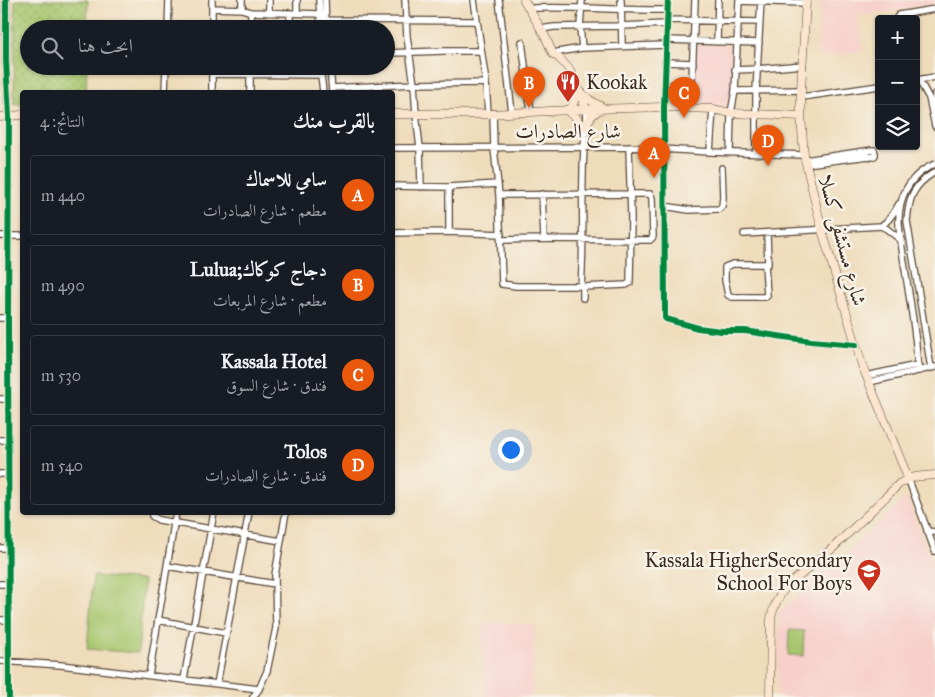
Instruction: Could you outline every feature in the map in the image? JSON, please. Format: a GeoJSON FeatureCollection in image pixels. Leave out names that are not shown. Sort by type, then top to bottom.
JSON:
{"type":"FeatureCollection","features":[{"type":"Feature","properties":{"kind":"street"},"geometry":{"type":"LineString","coordinates":[[6,0],[3,62],[9,116],[8,697]]}},
{"type":"Feature","properties":{"kind":"street"},"geometry":{"type":"LineString","coordinates":[[168,20],[169,0]]}},
{"type":"Feature","properties":{"kind":"street"},"geometry":{"type":"LineString","coordinates":[[212,0],[212,20]]}},
{"type":"Feature","properties":{"kind":"street"},"geometry":{"type":"LineString","coordinates":[[242,0],[242,10]]}},
{"type":"Feature","properties":{"kind":"street"},"geometry":{"type":"LineString","coordinates":[[269,0],[269,13]]}},
{"type":"Feature","properties":{"kind":"street"},"geometry":{"type":"LineString","coordinates":[[297,0],[297,13]]}},
{"type":"Feature","properties":{"kind":"street"},"geometry":{"type":"LineString","coordinates":[[319,0],[320,20]]}},
{"type":"Feature","properties":{"kind":"street"},"geometry":{"type":"LineString","coordinates":[[325,0],[326,20]]}},
{"type":"Feature","properties":{"kind":"street"},"geometry":{"type":"LineString","coordinates":[[405,0],[420,148],[420,187]]}},
{"type":"Feature","properties":{"kind":"street"},"geometry":{"type":"LineString","coordinates":[[474,0],[498,184],[502,284],[516,286],[582,286],[626,285],[630,283],[630,147]]}},
{"type":"Feature","properties":{"kind":"street"},"geometry":{"type":"LineString","coordinates":[[499,0],[512,113]]}},
{"type":"Feature","properties":{"kind":"street"},"geometry":{"type":"LineString","coordinates":[[524,0],[557,55],[569,69],[578,87],[594,104],[606,109]]}},
{"type":"Feature","properties":{"kind":"street"},"geometry":{"type":"LineString","coordinates":[[530,0],[543,29]]}},
{"type":"Feature","properties":{"kind":"street"},"geometry":{"type":"LineString","coordinates":[[582,0],[580,27],[582,48]]}},
{"type":"Feature","properties":{"kind":"street"},"geometry":{"type":"LineString","coordinates":[[621,0],[622,46]]}},
{"type":"Feature","properties":{"kind":"street"},"geometry":{"type":"LineString","coordinates":[[668,0],[664,85],[664,315],[666,319],[698,328],[721,331],[745,331],[856,346]]}},
{"type":"Feature","properties":{"kind":"street"},"geometry":{"type":"LineString","coordinates":[[691,108],[695,0]]}},
{"type":"Feature","properties":{"kind":"street"},"geometry":{"type":"LineString","coordinates":[[717,42],[718,0]]}},
{"type":"Feature","properties":{"kind":"street"},"geometry":{"type":"LineString","coordinates":[[730,152],[739,0],[806,2]]}},
{"type":"Feature","properties":{"kind":"street"},"geometry":{"type":"LineString","coordinates":[[756,152],[756,91],[760,1]]}},
{"type":"Feature","properties":{"kind":"street","name":"شارع مستشفى كسلا"},"geometry":{"type":"LineString","coordinates":[[806,2],[801,116],[805,159],[822,230],[856,346],[908,478]]}},
{"type":"Feature","properties":{"kind":"street"},"geometry":{"type":"LineString","coordinates":[[212,8],[251,12],[320,14]]}},
{"type":"Feature","properties":{"kind":"street"},"geometry":{"type":"LineString","coordinates":[[534,8],[667,10]]}},
{"type":"Feature","properties":{"kind":"street"},"geometry":{"type":"LineString","coordinates":[[899,15],[935,8]]}},
{"type":"Feature","properties":{"kind":"street"},"geometry":{"type":"LineString","coordinates":[[251,12],[251,20]]}},
{"type":"Feature","properties":{"kind":"street"},"geometry":{"type":"LineString","coordinates":[[290,13],[290,20]]}},
{"type":"Feature","properties":{"kind":"street"},"geometry":{"type":"LineString","coordinates":[[543,29],[554,26],[621,26],[694,20],[760,22]]}},
{"type":"Feature","properties":{"kind":"street"},"geometry":{"type":"LineString","coordinates":[[395,21],[477,21]]}},
{"type":"Feature","properties":{"kind":"street"},"geometry":{"type":"LineString","coordinates":[[557,55],[582,48],[693,41],[759,43]]}},
{"type":"Feature","properties":{"kind":"street"},"geometry":{"type":"LineString","coordinates":[[522,42],[531,112]]}},
{"type":"Feature","properties":{"kind":"street"},"geometry":{"type":"LineString","coordinates":[[395,53],[444,50],[482,51]]}},
{"type":"Feature","properties":{"kind":"street"},"geometry":{"type":"LineString","coordinates":[[665,62],[693,63]]}},
{"type":"Feature","properties":{"kind":"street"},"geometry":{"type":"LineString","coordinates":[[735,70],[803,65]]}},
{"type":"Feature","properties":{"kind":"street"},"geometry":{"type":"LineString","coordinates":[[165,90],[166,75]]}},
{"type":"Feature","properties":{"kind":"street"},"geometry":{"type":"LineString","coordinates":[[212,75],[212,90]]}},
{"type":"Feature","properties":{"kind":"street"},"geometry":{"type":"LineString","coordinates":[[250,75],[250,90]]}},
{"type":"Feature","properties":{"kind":"street"},"geometry":{"type":"LineString","coordinates":[[322,75],[323,90]]}},
{"type":"Feature","properties":{"kind":"street"},"geometry":{"type":"LineString","coordinates":[[331,75],[332,90],[414,84],[486,83]]}},
{"type":"Feature","properties":{"kind":"street"},"geometry":{"type":"LineString","coordinates":[[920,80],[935,77]]}},
{"type":"Feature","properties":{"kind":"street"},"geometry":{"type":"LineString","coordinates":[[920,84],[928,96],[935,126]]}},
{"type":"Feature","properties":{"kind":"street"},"geometry":{"type":"LineString","coordinates":[[664,85],[692,85]]}},
{"type":"Feature","properties":{"kind":"street"},"geometry":{"type":"LineString","coordinates":[[735,91],[802,93],[875,86]]}},
{"type":"Feature","properties":{"kind":"street"},"geometry":{"type":"LineString","coordinates":[[578,87],[583,109],[585,138],[583,298]]}},
{"type":"Feature","properties":{"kind":"street"},"geometry":{"type":"LineString","coordinates":[[568,110],[574,102],[578,87]]}},
{"type":"Feature","properties":{"kind":"street"},"geometry":{"type":"LineString","coordinates":[[935,94],[935,105]]}},
{"type":"Feature","properties":{"kind":"street"},"geometry":{"type":"LineString","coordinates":[[395,114],[490,114],[664,107],[713,109],[732,113],[801,116]]}},
{"type":"Feature","properties":{"kind":"street"},"geometry":{"type":"LineString","coordinates":[[584,126],[593,114],[599,110],[606,109]]}},
{"type":"Feature","properties":{"kind":"street"},"geometry":{"type":"LineString","coordinates":[[710,152],[713,109]]}},
{"type":"Feature","properties":{"kind":"street"},"geometry":{"type":"LineString","coordinates":[[568,110],[584,126]]}},
{"type":"Feature","properties":{"kind":"street"},"geometry":{"type":"LineString","coordinates":[[0,118],[20,115]]}},
{"type":"Feature","properties":{"kind":"street","name":"شارع الصادرات"},"geometry":{"type":"LineString","coordinates":[[395,148],[630,147],[710,152],[756,152],[805,159]]}},
{"type":"Feature","properties":{"kind":"street"},"geometry":{"type":"LineString","coordinates":[[872,150],[875,153],[873,157],[805,159],[872,150]]}},
{"type":"Feature","properties":{"kind":"street"},"geometry":{"type":"LineString","coordinates":[[918,368],[916,337],[899,223],[904,192],[920,172],[935,164]]}},
{"type":"Feature","properties":{"kind":"street"},"geometry":{"type":"LineString","coordinates":[[664,206],[689,210],[719,209],[722,206],[723,197],[722,168]]}},
{"type":"Feature","properties":{"kind":"street"},"geometry":{"type":"LineString","coordinates":[[868,379],[918,368],[933,368],[907,222],[909,202],[916,187],[935,172]]}},
{"type":"Feature","properties":{"kind":"street"},"geometry":{"type":"LineString","coordinates":[[395,186],[449,187],[498,184]]}},
{"type":"Feature","properties":{"kind":"street"},"geometry":{"type":"LineString","coordinates":[[449,187],[449,232]]}},
{"type":"Feature","properties":{"kind":"street"},"geometry":{"type":"LineString","coordinates":[[542,194],[544,239]]}},
{"type":"Feature","properties":{"kind":"street"},"geometry":{"type":"LineString","coordinates":[[395,233],[449,232],[544,239],[650,240],[652,238],[652,198],[650,194],[499,195]]}},
{"type":"Feature","properties":{"kind":"street"},"geometry":{"type":"LineString","coordinates":[[881,226],[901,203]]}},
{"type":"Feature","properties":{"kind":"street"},"geometry":{"type":"LineString","coordinates":[[744,234],[881,226],[887,228],[901,240]]}},
{"type":"Feature","properties":{"kind":"street"},"geometry":{"type":"LineString","coordinates":[[767,233],[768,264],[765,264],[768,296],[765,298],[728,296],[725,267],[733,264],[768,264]]}},
{"type":"Feature","properties":{"kind":"street"},"geometry":{"type":"LineString","coordinates":[[0,236],[20,236]]}},
{"type":"Feature","properties":{"kind":"street"},"geometry":{"type":"LineString","coordinates":[[0,318],[8,318]]}},
{"type":"Feature","properties":{"kind":"street"},"geometry":{"type":"LineString","coordinates":[[916,337],[926,336]]}},
{"type":"Feature","properties":{"kind":"street"},"geometry":{"type":"LineString","coordinates":[[0,359],[8,360]]}},
{"type":"Feature","properties":{"kind":"street"},"geometry":{"type":"LineString","coordinates":[[0,399],[8,399]]}},
{"type":"Feature","properties":{"kind":"street"},"geometry":{"type":"LineString","coordinates":[[0,440],[8,440]]}},
{"type":"Feature","properties":{"kind":"street"},"geometry":{"type":"LineString","coordinates":[[0,474],[8,474]]}},
{"type":"Feature","properties":{"kind":"street"},"geometry":{"type":"LineString","coordinates":[[770,697],[771,619],[773,608],[779,595],[834,547],[899,484],[908,478],[935,475]]}},
{"type":"Feature","properties":{"kind":"street"},"geometry":{"type":"LineString","coordinates":[[908,478],[935,551]]}},
{"type":"Feature","properties":{"kind":"street"},"geometry":{"type":"LineString","coordinates":[[0,511],[9,511]]}},
{"type":"Feature","properties":{"kind":"street"},"geometry":{"type":"LineString","coordinates":[[152,515],[155,518],[174,522],[281,541]]}},
{"type":"Feature","properties":{"kind":"street"},"geometry":{"type":"LineString","coordinates":[[149,675],[175,515]]}},
{"type":"Feature","properties":{"kind":"street"},"geometry":{"type":"LineString","coordinates":[[184,679],[213,515]]}},
{"type":"Feature","properties":{"kind":"street"},"geometry":{"type":"LineString","coordinates":[[217,684],[248,515]]}},
{"type":"Feature","properties":{"kind":"street"},"geometry":{"type":"LineString","coordinates":[[253,697],[267,671],[276,628],[275,575],[285,515]]}},
{"type":"Feature","properties":{"kind":"street"},"geometry":{"type":"LineString","coordinates":[[927,531],[935,532]]}},
{"type":"Feature","properties":{"kind":"street"},"geometry":{"type":"LineString","coordinates":[[0,548],[8,548]]}},
{"type":"Feature","properties":{"kind":"street"},"geometry":{"type":"LineString","coordinates":[[167,566],[275,584]]}},
{"type":"Feature","properties":{"kind":"street"},"geometry":{"type":"LineString","coordinates":[[0,584],[8,584]]}},
{"type":"Feature","properties":{"kind":"street"},"geometry":{"type":"LineString","coordinates":[[0,620],[8,620]]}},
{"type":"Feature","properties":{"kind":"street"},"geometry":{"type":"LineString","coordinates":[[158,620],[226,634]]}},
{"type":"Feature","properties":{"kind":"street"},"geometry":{"type":"LineString","coordinates":[[0,661],[61,665],[259,689]]}},
{"type":"Feature","properties":{"kind":"shaded area"},"geometry":{"type":"Polygon","coordinates":[[[821,0],[935,0],[935,5],[858,16],[863,51],[817,57],[821,0]]]}},
{"type":"Feature","properties":{"kind":"shaded area"},"geometry":{"type":"Polygon","coordinates":[[[695,44],[734,45],[733,106],[693,105],[695,44]]]}},
{"type":"Feature","properties":{"kind":"shaded area","name":"Kassala HigherSecondary School For Boys"},"geometry":{"type":"Polygon","coordinates":[[[907,497],[935,570],[935,697],[777,697],[779,613],[907,497]]]}},
{"type":"Feature","properties":{"kind":"shaded area"},"geometry":{"type":"Polygon","coordinates":[[[483,622],[535,625],[532,697],[484,697],[481,633],[484,633],[483,622]]]}},
{"type":"Feature","properties":{"kind":"green space"},"geometry":{"type":"Polygon","coordinates":[[[15,0],[88,0],[87,20],[20,20],[20,75],[87,75],[86,90],[20,90],[20,104],[14,104],[15,0]]]}},
{"type":"Feature","properties":{"kind":"green space"},"geometry":{"type":"Polygon","coordinates":[[[93,576],[144,580],[138,653],[87,649],[93,576]]]}},
{"type":"Feature","properties":{"kind":"green space"},"geometry":{"type":"Polygon","coordinates":[[[789,630],[804,631],[803,656],[788,655],[789,630]]]}},
{"type":"Feature","properties":{"kind":"cycle path"},"geometry":{"type":"LineString","coordinates":[[6,0],[6,61],[9,116],[9,697]]}},
{"type":"Feature","properties":{"kind":"cycle path"},"geometry":{"type":"LineString","coordinates":[[668,0],[664,107],[665,318],[698,328],[721,331],[745,331],[811,341],[856,345]]}},
{"type":"Feature","properties":{"kind":"place","name":"Kookak"},"geometry":{"type":"Point","coordinates":[568,103]}},
{"type":"Feature","properties":{"kind":"place","name":"دجاج كوكاك;Lulua"},"geometry":{"type":"Point","coordinates":[529,108]}},
{"type":"Feature","properties":{"kind":"place","name":"Kassala Hotel"},"geometry":{"type":"Point","coordinates":[684,118]}},
{"type":"Feature","properties":{"kind":"place","name":"Tolos"},"geometry":{"type":"Point","coordinates":[768,166]}},
{"type":"Feature","properties":{"kind":"place","name":"سامي للاسماك"},"geometry":{"type":"Point","coordinates":[654,178]}},
{"type":"Feature","properties":{"kind":"place","name":"Kassala HigherSecondary School For Boys"},"geometry":{"type":"Point","coordinates":[869,592]}}]}
